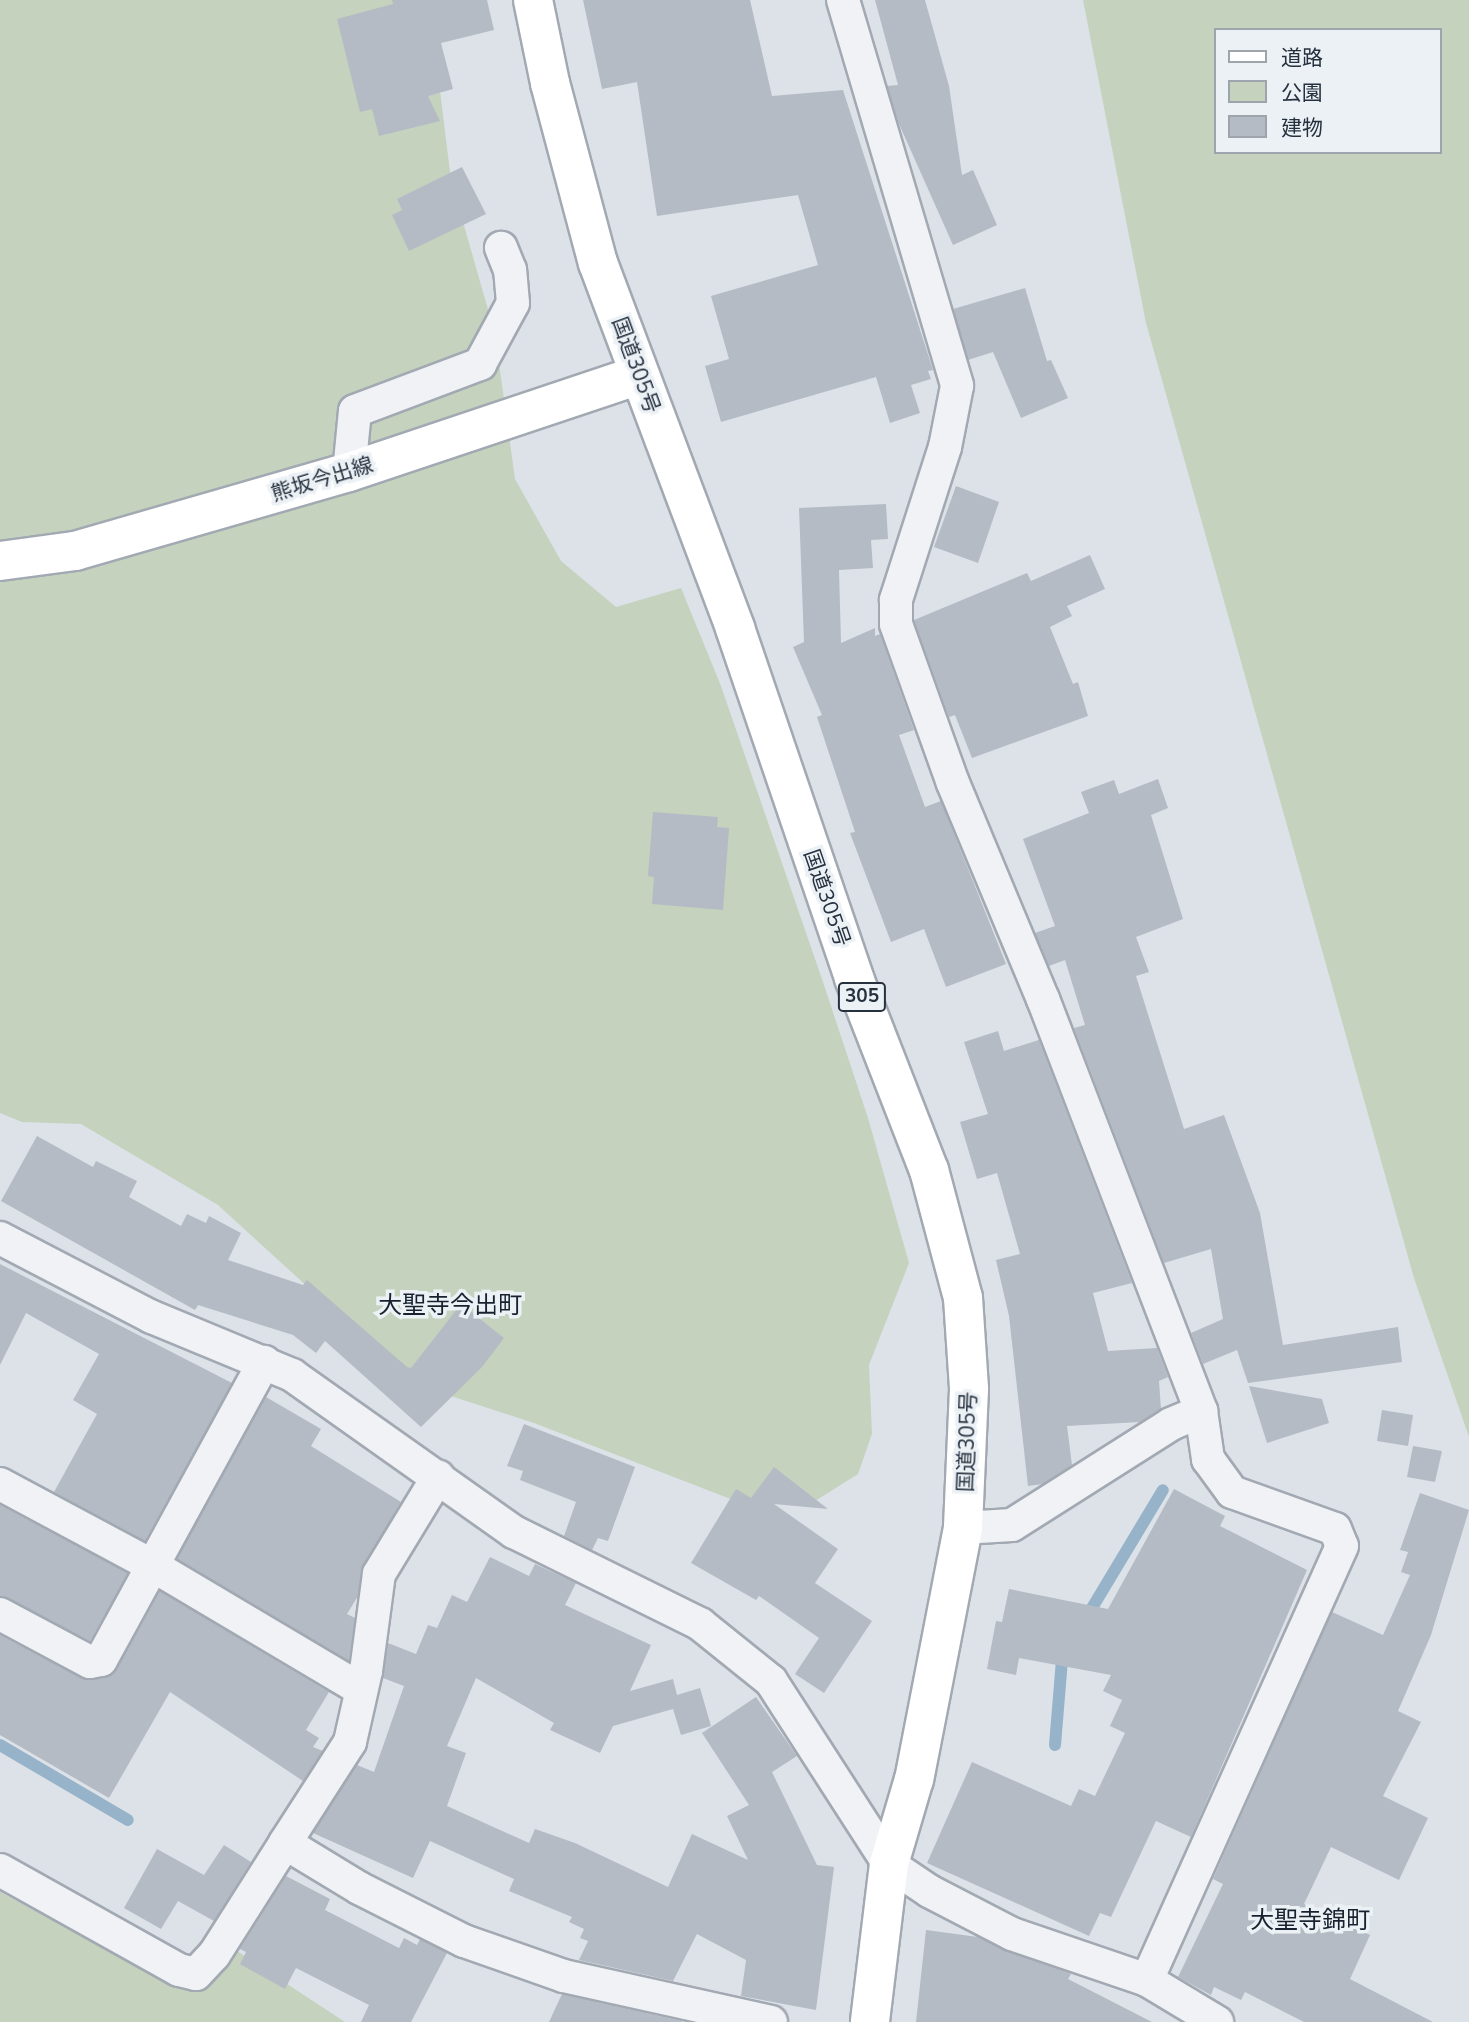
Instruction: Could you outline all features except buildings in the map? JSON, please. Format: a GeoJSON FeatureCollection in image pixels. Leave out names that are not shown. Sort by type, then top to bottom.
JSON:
{"type":"FeatureCollection","features":[{"type":"Feature","properties":{"kind":"main road","name":"国道305号"},"geometry":{"type":"LineString","coordinates":[[533,0],[585,221],[639,374],[735,628],[774,750],[952,1247],[968,1343],[968,1454],[963,1528],[914,1779],[888,1864],[870,2022]]}},
{"type":"Feature","properties":{"kind":"main road","name":"熊坂今出線"},"geometry":{"type":"LineString","coordinates":[[0,561],[75,551],[349,472],[639,374]]}},
{"type":"Feature","properties":{"kind":"street"},"geometry":{"type":"LineString","coordinates":[[843,0],[957,386],[945,447],[896,600],[896,624],[953,783],[1043,999],[1201,1410],[1208,1459],[1232,1492],[1335,1529],[1342,1546],[1147,1980]]}},
{"type":"Feature","properties":{"kind":"street"},"geometry":{"type":"LineString","coordinates":[[349,472],[355,411],[480,364],[513,303],[510,270],[500,248]]}},
{"type":"Feature","properties":{"kind":"street"},"geometry":{"type":"LineString","coordinates":[[0,1238],[152,1317],[292,1376],[514,1532],[673,1608],[754,1665],[795,1713],[888,1864],[929,1891],[1012,1934],[1147,1980],[1217,2022]]}},
{"type":"Feature","properties":{"kind":"street"},"geometry":{"type":"LineString","coordinates":[[0,1614],[90,1662],[101,1660],[155,1567],[264,1362]]}},
{"type":"Feature","properties":{"kind":"street"},"geometry":{"type":"LineString","coordinates":[[963,1528],[1012,1525],[1171,1424],[1201,1410]]}},
{"type":"Feature","properties":{"kind":"street"},"geometry":{"type":"LineString","coordinates":[[0,1870],[179,1970],[196,1974],[214,1955],[350,1742],[359,1688],[366,1671],[379,1574],[438,1477]]}},
{"type":"Feature","properties":{"kind":"street"},"geometry":{"type":"LineString","coordinates":[[0,1484],[155,1567],[359,1688]]}},
{"type":"Feature","properties":{"kind":"street"},"geometry":{"type":"LineString","coordinates":[[285,1843],[359,1888],[464,1941],[564,1976],[771,2022]]}},
{"type":"Feature","properties":{"kind":"green space"},"geometry":{"type":"Polygon","coordinates":[[[0,0],[413,0],[439,83],[451,180],[495,334],[515,479],[561,561],[616,607],[681,588],[721,686],[824,985],[868,1118],[909,1263],[869,1365],[872,1434],[858,1474],[815,1501],[741,1503],[534,1423],[414,1384],[218,1205],[81,1124],[22,1122],[0,1113],[0,0]]]}},
{"type":"Feature","properties":{"kind":"green space"},"geometry":{"type":"Polygon","coordinates":[[[1083,0],[1469,0],[1469,1437],[1414,1278],[1146,323],[1083,0]]]}},
{"type":"Feature","properties":{"kind":"green space"},"geometry":{"type":"Polygon","coordinates":[[[0,1892],[174,1986],[211,1980],[237,1951],[345,2022],[0,2022],[0,1892]]]}},
{"type":"Feature","properties":{"kind":"waterway"},"geometry":{"type":"LineString","coordinates":[[1086,1618],[1163,1490]]}},
{"type":"Feature","properties":{"kind":"waterway"},"geometry":{"type":"LineString","coordinates":[[1055,1745],[1062,1660],[1066,1652]]}},
{"type":"Feature","properties":{"kind":"waterway"},"geometry":{"type":"LineString","coordinates":[[0,1745],[128,1820]]}},
{"type":"Feature","properties":{"kind":"district","name":"大聖寺今出町"},"geometry":{"type":"Point","coordinates":[450,1306]}},
{"type":"Feature","properties":{"kind":"district","name":"大聖寺錦町"},"geometry":{"type":"Point","coordinates":[1310,1921]}}]}
